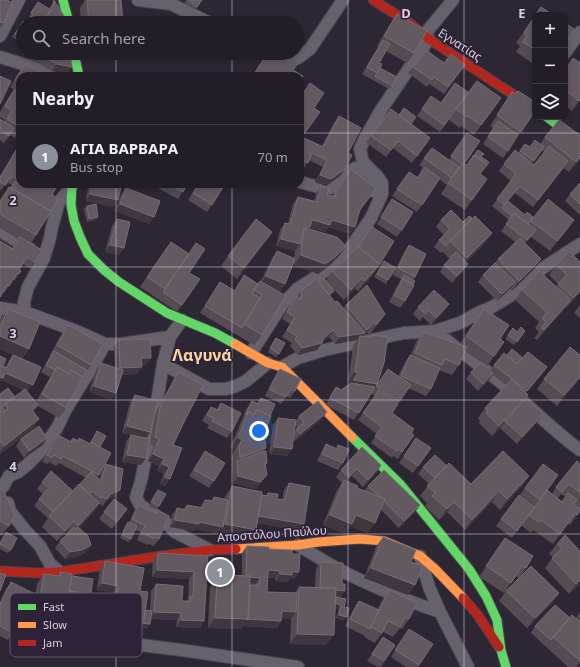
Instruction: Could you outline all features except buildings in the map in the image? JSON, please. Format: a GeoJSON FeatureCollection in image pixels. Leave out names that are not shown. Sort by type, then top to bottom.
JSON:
{"type":"FeatureCollection","features":[{"type":"Feature","properties":{"kind":"street"},"geometry":{"type":"LineString","coordinates":[[0,36],[19,0]]}},
{"type":"Feature","properties":{"kind":"street"},"geometry":{"type":"LineString","coordinates":[[63,0],[67,16]]}},
{"type":"Feature","properties":{"kind":"street"},"geometry":{"type":"LineString","coordinates":[[138,0],[171,4],[196,16]]}},
{"type":"Feature","properties":{"kind":"street"},"geometry":{"type":"LineString","coordinates":[[304,54],[310,49],[343,0]]}},
{"type":"Feature","properties":{"kind":"street","name":"Εγνατίας"},"geometry":{"type":"LineString","coordinates":[[373,0],[408,22],[427,37],[532,103]]}},
{"type":"Feature","properties":{"kind":"street"},"geometry":{"type":"LineString","coordinates":[[359,165],[360,149],[381,110],[427,37],[453,0]]}},
{"type":"Feature","properties":{"kind":"street"},"geometry":{"type":"LineString","coordinates":[[568,50],[580,32]]}},
{"type":"Feature","properties":{"kind":"street"},"geometry":{"type":"LineString","coordinates":[[0,57],[48,72]]}},
{"type":"Feature","properties":{"kind":"street"},"geometry":{"type":"LineString","coordinates":[[76,60],[78,72]]}},
{"type":"Feature","properties":{"kind":"street"},"geometry":{"type":"LineString","coordinates":[[551,120],[580,141]]}},
{"type":"Feature","properties":{"kind":"street"},"geometry":{"type":"LineString","coordinates":[[304,183],[322,188],[330,188],[342,176],[359,165]]}},
{"type":"Feature","properties":{"kind":"street"},"geometry":{"type":"LineString","coordinates":[[251,353],[282,305],[297,289],[330,268],[344,257],[371,218],[380,202],[382,183],[377,176],[359,165]]}},
{"type":"Feature","properties":{"kind":"street"},"geometry":{"type":"LineString","coordinates":[[25,312],[24,302],[28,287],[44,258],[59,202],[70,188]]}},
{"type":"Feature","properties":{"kind":"street"},"geometry":{"type":"LineString","coordinates":[[72,188],[71,205],[74,221],[80,237],[88,254],[104,270],[119,282],[167,313],[215,333],[268,363],[282,366],[401,485],[469,569],[486,596],[497,620],[501,650],[506,667]]}},
{"type":"Feature","properties":{"kind":"street"},"geometry":{"type":"LineString","coordinates":[[0,231],[44,258]]}},
{"type":"Feature","properties":{"kind":"street"},"geometry":{"type":"LineString","coordinates":[[282,366],[298,358],[351,344],[404,333],[435,331],[460,323],[510,296],[543,268],[580,244]]}},
{"type":"Feature","properties":{"kind":"street"},"geometry":{"type":"LineString","coordinates":[[532,259],[543,268]]}},
{"type":"Feature","properties":{"kind":"street"},"geometry":{"type":"LineString","coordinates":[[0,308],[25,312],[79,332],[104,344],[121,344],[170,337]]}},
{"type":"Feature","properties":{"kind":"street"},"geometry":{"type":"LineString","coordinates":[[182,320],[170,337],[163,364],[142,481],[136,497],[140,505],[164,521],[175,532],[210,550]]}},
{"type":"Feature","properties":{"kind":"street"},"geometry":{"type":"LineString","coordinates":[[435,331],[510,390],[540,415],[564,439],[580,450]]}},
{"type":"Feature","properties":{"kind":"street"},"geometry":{"type":"LineString","coordinates":[[60,572],[50,564],[40,546],[10,511],[1,486],[9,476],[27,466],[41,451],[57,428],[66,409],[92,367],[104,344]]}},
{"type":"Feature","properties":{"kind":"street"},"geometry":{"type":"LineString","coordinates":[[163,364],[209,389],[226,389],[236,386],[246,380],[268,363]]}},
{"type":"Feature","properties":{"kind":"street","name":"Αποστόλου Παύλου"},"geometry":{"type":"LineString","coordinates":[[0,571],[39,573],[60,572],[210,550],[298,545],[360,539],[384,541],[420,556],[449,583],[477,614],[501,650]]}},
{"type":"Feature","properties":{"kind":"street"},"geometry":{"type":"LineString","coordinates":[[298,545],[363,582],[410,602],[440,612]]}},
{"type":"Feature","properties":{"kind":"street"},"geometry":{"type":"LineString","coordinates":[[420,556],[440,612],[468,667]]}},
{"type":"Feature","properties":{"kind":"street"},"geometry":{"type":"LineString","coordinates":[[142,645],[296,667]]}},
{"type":"Feature","properties":{"kind":"traffic: fast"},"geometry":{"type":"LineString","coordinates":[[63,0],[67,16]]}},
{"type":"Feature","properties":{"kind":"traffic: fast"},"geometry":{"type":"LineString","coordinates":[[76,60],[78,72]]}},
{"type":"Feature","properties":{"kind":"traffic: fast"},"geometry":{"type":"LineString","coordinates":[[551,120],[580,141]]}},
{"type":"Feature","properties":{"kind":"traffic: fast"},"geometry":{"type":"LineString","coordinates":[[72,188],[71,205],[74,221],[80,237],[88,254],[104,270],[119,282],[167,313],[215,333],[235,344]]}},
{"type":"Feature","properties":{"kind":"traffic: fast"},"geometry":{"type":"LineString","coordinates":[[352,437],[401,485],[469,569],[486,596],[497,620],[501,650],[506,667]]}},
{"type":"Feature","properties":{"kind":"traffic: slow"},"geometry":{"type":"LineString","coordinates":[[235,344],[268,363],[282,367],[352,437]]}},
{"type":"Feature","properties":{"kind":"traffic: slow"},"geometry":{"type":"LineString","coordinates":[[236,549],[360,539],[384,541],[420,556],[463,598]]}},
{"type":"Feature","properties":{"kind":"traffic: jam"},"geometry":{"type":"LineString","coordinates":[[373,0],[408,22],[429,39],[532,107]]}},
{"type":"Feature","properties":{"kind":"traffic: jam"},"geometry":{"type":"LineString","coordinates":[[0,571],[39,573],[60,572],[161,556],[210,550],[236,549]]}},
{"type":"Feature","properties":{"kind":"traffic: jam"},"geometry":{"type":"LineString","coordinates":[[463,598],[477,614],[499,647]]}},
{"type":"Feature","properties":{"kind":"place","name":"ΑΓΙΑ ΒΑΡΒΑΡΑ"},"geometry":{"type":"Point","coordinates":[220,572]}},
{"type":"Feature","properties":{"kind":"district","name":"Λαγυνά"},"geometry":{"type":"Point","coordinates":[202,355]}}]}
